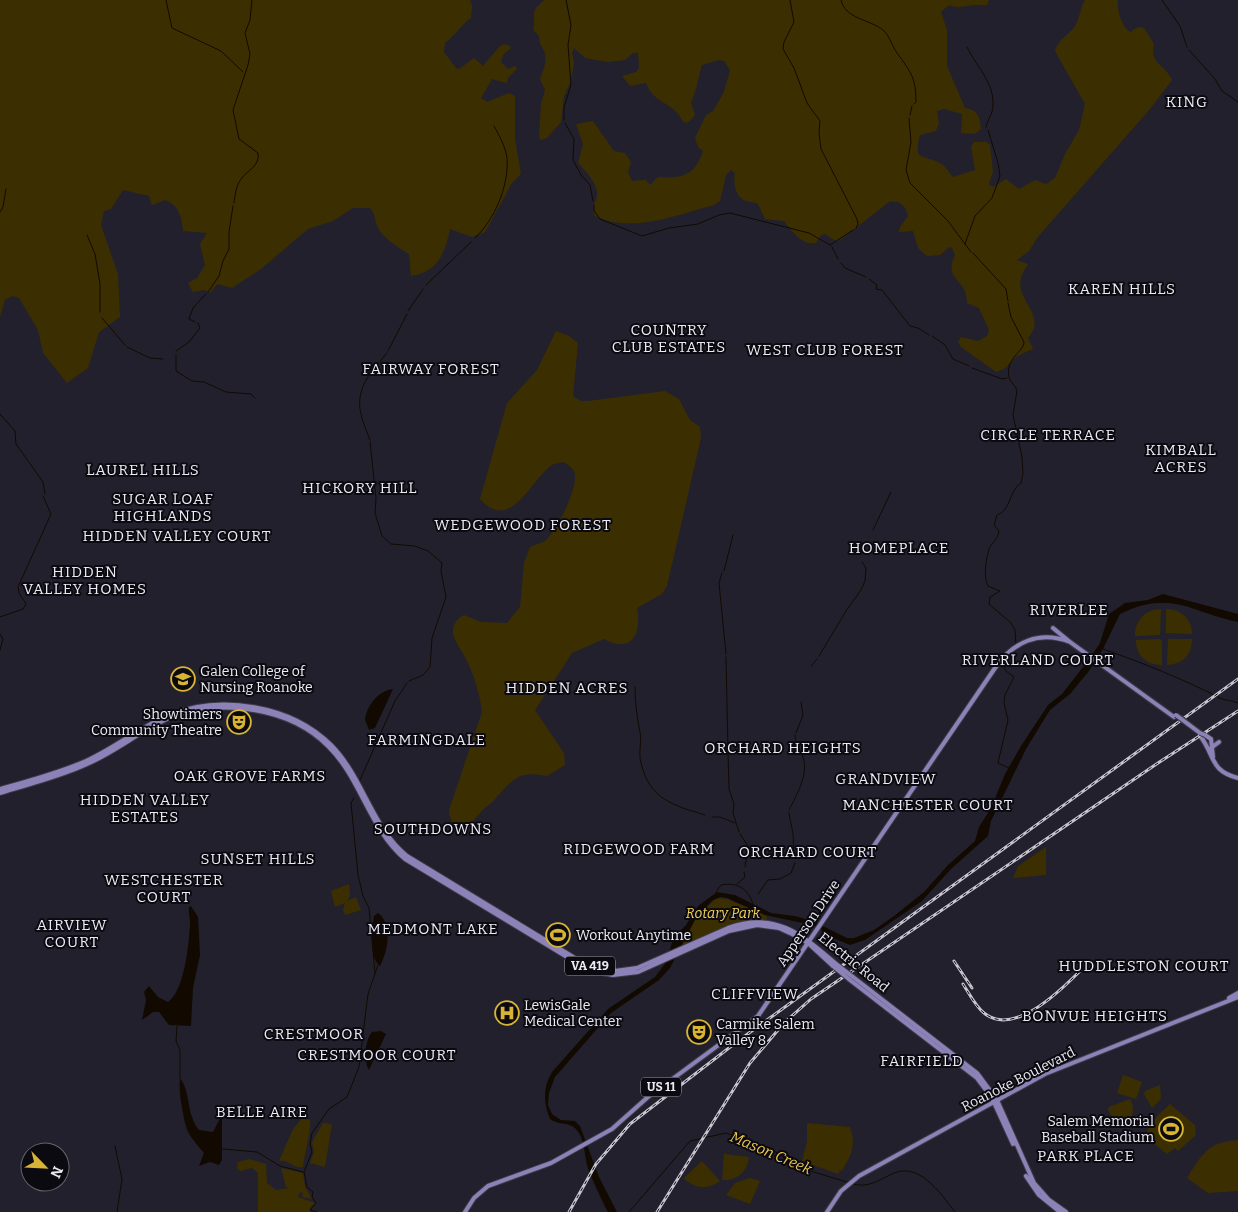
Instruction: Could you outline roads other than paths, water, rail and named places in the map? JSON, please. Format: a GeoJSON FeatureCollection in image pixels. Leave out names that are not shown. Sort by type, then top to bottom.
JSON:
{"type":"FeatureCollection","features":[{"type":"Feature","properties":{"kind":"main road"},"geometry":{"type":"LineString","coordinates":[[1053,628],[1063,634],[1070,642]]}},
{"type":"Feature","properties":{"kind":"main road","name":"Apperson Drive"},"geometry":{"type":"LineString","coordinates":[[465,1212],[474,1198],[488,1186],[545,1165],[612,1129],[648,1097],[756,1018],[994,668],[1016,645],[1042,637],[1070,642]]}},
{"type":"Feature","properties":{"kind":"main road","name":"US 11"},"geometry":{"type":"LineString","coordinates":[[1070,642],[1201,735],[1211,739],[1211,748],[1220,770]]}},
{"type":"Feature","properties":{"kind":"main road","name":"VA 419"},"geometry":{"type":"LineString","coordinates":[[0,791],[87,764],[156,725],[183,714],[223,708],[276,716],[306,728],[335,753],[386,838],[400,855],[530,932]]}},
{"type":"Feature","properties":{"kind":"main road"},"geometry":{"type":"LineString","coordinates":[[1201,735],[1212,762],[1220,770],[1238,778]]}},
{"type":"Feature","properties":{"kind":"main road"},"geometry":{"type":"LineString","coordinates":[[1211,748],[1219,742]]}},
{"type":"Feature","properties":{"kind":"main road","name":"Electric Road"},"geometry":{"type":"LineString","coordinates":[[530,932],[580,965],[603,974],[626,974],[729,931],[752,925],[779,928],[809,942],[852,979],[973,1074],[996,1101]]}},
{"type":"Feature","properties":{"kind":"main road","name":"Electric Road"},"geometry":{"type":"LineString","coordinates":[[530,932],[583,963],[604,970],[627,970],[658,962]]}},
{"type":"Feature","properties":{"kind":"main road"},"geometry":{"type":"LineString","coordinates":[[602,964],[604,970]]}},
{"type":"Feature","properties":{"kind":"main road","name":"Roanoke Boulevard"},"geometry":{"type":"LineString","coordinates":[[826,1212],[845,1186],[868,1170],[1045,1074],[1237,995]]}},
{"type":"Feature","properties":{"kind":"main road","name":"VA 419"},"geometry":{"type":"LineString","coordinates":[[996,1101],[1029,1180],[1042,1198],[1060,1212]]}},
{"type":"Feature","properties":{"kind":"main road","name":"VA 419"},"geometry":{"type":"LineString","coordinates":[[996,1101],[1030,1178],[1044,1195],[1066,1212]]}},
{"type":"Feature","properties":{"kind":"waterway"},"geometry":{"type":"LineString","coordinates":[[166,0],[172,28],[221,51],[243,72]]}},
{"type":"Feature","properties":{"kind":"waterway"},"geometry":{"type":"LineString","coordinates":[[234,203],[239,182],[255,165],[258,158],[258,153],[239,139],[233,110],[250,54],[245,33],[250,20],[252,0]]}},
{"type":"Feature","properties":{"kind":"waterway"},"geometry":{"type":"LineString","coordinates":[[564,120],[564,107],[571,85],[568,45],[571,25],[566,0]]}},
{"type":"Feature","properties":{"kind":"waterway"},"geometry":{"type":"LineString","coordinates":[[790,0],[794,22],[784,42],[783,49],[794,68],[807,103],[820,121],[821,149],[857,219],[858,224],[856,228]]}},
{"type":"Feature","properties":{"kind":"waterway"},"geometry":{"type":"LineString","coordinates":[[841,0],[843,6],[852,15],[877,26],[887,35],[914,81],[916,94],[916,102],[914,104]]}},
{"type":"Feature","properties":{"kind":"waterway"},"geometry":{"type":"LineString","coordinates":[[1162,0],[1180,26],[1187,47]]}},
{"type":"Feature","properties":{"kind":"waterway"},"geometry":{"type":"LineString","coordinates":[[967,47],[986,78],[992,94],[992,112],[986,127]]}},
{"type":"Feature","properties":{"kind":"waterway"},"geometry":{"type":"LineString","coordinates":[[1189,50],[1215,79],[1222,91],[1238,102]]}},
{"type":"Feature","properties":{"kind":"waterway"},"geometry":{"type":"LineString","coordinates":[[910,115],[912,106]]}},
{"type":"Feature","properties":{"kind":"waterway"},"geometry":{"type":"LineString","coordinates":[[909,118],[911,142],[906,170],[910,183],[948,221],[971,252]]}},
{"type":"Feature","properties":{"kind":"waterway"},"geometry":{"type":"LineString","coordinates":[[565,123],[574,139],[573,160],[581,175],[590,185],[593,201]]}},
{"type":"Feature","properties":{"kind":"waterway"},"geometry":{"type":"LineString","coordinates":[[475,238],[494,212],[506,180],[507,158],[494,126]]}},
{"type":"Feature","properties":{"kind":"waterway"},"geometry":{"type":"LineString","coordinates":[[965,244],[975,216],[992,198],[1000,176],[988,130]]}},
{"type":"Feature","properties":{"kind":"waterway"},"geometry":{"type":"LineString","coordinates":[[0,212],[3,207],[6,189]]}},
{"type":"Feature","properties":{"kind":"waterway"},"geometry":{"type":"LineString","coordinates":[[594,205],[594,211],[600,219],[642,236],[669,228],[698,224],[719,215],[730,213],[809,233],[830,245]]}},
{"type":"Feature","properties":{"kind":"waterway"},"geometry":{"type":"LineString","coordinates":[[208,292],[219,276],[229,249],[229,232],[233,206]]}},
{"type":"Feature","properties":{"kind":"waterway"},"geometry":{"type":"LineString","coordinates":[[830,245],[853,230]]}},
{"type":"Feature","properties":{"kind":"waterway"},"geometry":{"type":"LineString","coordinates":[[87,235],[95,254],[100,284],[100,312]]}},
{"type":"Feature","properties":{"kind":"waterway"},"geometry":{"type":"LineString","coordinates":[[426,285],[471,242]]}},
{"type":"Feature","properties":{"kind":"waterway"},"geometry":{"type":"LineString","coordinates":[[832,247],[838,259]]}},
{"type":"Feature","properties":{"kind":"waterway"},"geometry":{"type":"LineString","coordinates":[[973,253],[1006,289],[1008,301]]}},
{"type":"Feature","properties":{"kind":"waterway"},"geometry":{"type":"LineString","coordinates":[[841,263],[845,268],[866,277]]}},
{"type":"Feature","properties":{"kind":"waterway"},"geometry":{"type":"LineString","coordinates":[[869,279],[877,285],[876,289],[882,290],[910,326],[918,328],[929,335]]}},
{"type":"Feature","properties":{"kind":"waterway"},"geometry":{"type":"LineString","coordinates":[[408,311],[423,289]]}},
{"type":"Feature","properties":{"kind":"waterway"},"geometry":{"type":"LineString","coordinates":[[195,322],[189,319],[193,308],[206,294]]}},
{"type":"Feature","properties":{"kind":"waterway"},"geometry":{"type":"LineString","coordinates":[[1008,303],[1011,317],[1024,342],[1008,370],[1010,379],[1017,391],[1013,415],[1022,457],[1023,473],[1021,483],[1014,490],[1008,505],[1002,513],[997,515],[994,525],[999,531],[989,549],[985,573],[988,586],[1000,591],[990,597],[989,604],[1011,623],[1015,630],[1016,645]]}},
{"type":"Feature","properties":{"kind":"waterway"},"geometry":{"type":"LineString","coordinates":[[388,351],[407,314]]}},
{"type":"Feature","properties":{"kind":"waterway"},"geometry":{"type":"LineString","coordinates":[[102,318],[125,345]]}},
{"type":"Feature","properties":{"kind":"waterway"},"geometry":{"type":"LineString","coordinates":[[176,351],[189,342],[200,328],[198,323]]}},
{"type":"Feature","properties":{"kind":"waterway"},"geometry":{"type":"LineString","coordinates":[[932,336],[945,345],[953,359],[969,366]]}},
{"type":"Feature","properties":{"kind":"waterway"},"geometry":{"type":"LineString","coordinates":[[127,347],[150,358],[163,359]]}},
{"type":"Feature","properties":{"kind":"waterway"},"geometry":{"type":"LineString","coordinates":[[373,370],[387,353]]}},
{"type":"Feature","properties":{"kind":"waterway"},"geometry":{"type":"LineString","coordinates":[[176,355],[176,371],[192,381],[204,382],[226,392],[251,394],[255,398]]}},
{"type":"Feature","properties":{"kind":"waterway"},"geometry":{"type":"LineString","coordinates":[[972,368],[1002,379],[1007,378]]}},
{"type":"Feature","properties":{"kind":"waterway"},"geometry":{"type":"LineString","coordinates":[[370,440],[361,413],[360,398],[365,382],[371,372]]}},
{"type":"Feature","properties":{"kind":"waterway"},"geometry":{"type":"LineString","coordinates":[[0,414],[15,431],[16,444],[43,482],[45,494]]}},
{"type":"Feature","properties":{"kind":"waterway"},"geometry":{"type":"LineString","coordinates":[[370,442],[376,498],[375,513],[382,536],[391,544],[415,546],[428,551],[442,563],[441,571],[446,597],[432,638],[430,667],[423,675],[409,681]]}},
{"type":"Feature","properties":{"kind":"waterway"},"geometry":{"type":"LineString","coordinates":[[873,530],[891,492]]}},
{"type":"Feature","properties":{"kind":"waterway"},"geometry":{"type":"LineString","coordinates":[[0,617],[23,609],[26,604],[19,593],[18,587],[51,514],[43,496]]}},
{"type":"Feature","properties":{"kind":"waterway"},"geometry":{"type":"LineString","coordinates":[[724,571],[733,535]]}},
{"type":"Feature","properties":{"kind":"waterway"},"geometry":{"type":"LineString","coordinates":[[819,656],[861,590],[865,581],[866,568],[862,562]]}},
{"type":"Feature","properties":{"kind":"waterway"},"geometry":{"type":"LineString","coordinates":[[722,573],[719,583],[726,654]]}},
{"type":"Feature","properties":{"kind":"waterway"},"geometry":{"type":"LineString","coordinates":[[0,634],[3,639],[0,650]]}},
{"type":"Feature","properties":{"kind":"waterway"},"geometry":{"type":"LineString","coordinates":[[1009,768],[998,763],[1008,720],[1004,703],[1005,695],[1014,677],[1004,667],[1017,648]]}},
{"type":"Feature","properties":{"kind":"waterway"},"geometry":{"type":"LineString","coordinates":[[1103,649],[1192,684],[1222,699],[1238,703]]}},
{"type":"Feature","properties":{"kind":"waterway"},"geometry":{"type":"LineString","coordinates":[[726,657],[728,750]]}},
{"type":"Feature","properties":{"kind":"waterway"},"geometry":{"type":"LineString","coordinates":[[811,666],[817,659]]}},
{"type":"Feature","properties":{"kind":"waterway"},"geometry":{"type":"LineString","coordinates":[[360,780],[395,701],[407,683]]}},
{"type":"Feature","properties":{"kind":"waterway"},"geometry":{"type":"LineString","coordinates":[[635,687],[640,736],[640,759],[650,785],[664,799],[673,804],[705,815]]}},
{"type":"Feature","properties":{"kind":"waterway"},"geometry":{"type":"LineString","coordinates":[[796,733],[803,715],[801,702]]}},
{"type":"Feature","properties":{"kind":"waterway"},"geometry":{"type":"LineString","coordinates":[[789,810],[801,785],[804,771],[803,757],[795,735]]}},
{"type":"Feature","properties":{"kind":"waterway"},"geometry":{"type":"LineString","coordinates":[[728,753],[729,789],[734,804],[733,813],[739,832]]}},
{"type":"Feature","properties":{"kind":"waterway"},"geometry":{"type":"LineString","coordinates":[[354,798],[351,803],[358,875],[363,896],[369,908],[375,973]]}},
{"type":"Feature","properties":{"kind":"waterway"},"geometry":{"type":"LineString","coordinates":[[789,813],[793,834],[794,857]]}},
{"type":"Feature","properties":{"kind":"waterway"},"geometry":{"type":"LineString","coordinates":[[712,817],[720,817],[735,823]]}},
{"type":"Feature","properties":{"kind":"waterway"},"geometry":{"type":"LineString","coordinates":[[740,834],[748,846],[745,867]]}},
{"type":"Feature","properties":{"kind":"waterway"},"geometry":{"type":"LineString","coordinates":[[758,894],[768,880],[780,879],[791,873],[795,863]]}},
{"type":"Feature","properties":{"kind":"waterway"},"geometry":{"type":"LineString","coordinates":[[737,884],[745,877],[744,872]]}},
{"type":"Feature","properties":{"kind":"waterway"},"geometry":{"type":"LineString","coordinates":[[716,892],[721,885],[737,885],[745,890],[753,904]]}},
{"type":"Feature","properties":{"kind":"waterway"},"geometry":{"type":"LineString","coordinates":[[317,1212],[310,1210],[316,1203],[312,1197],[313,1192],[307,1187],[304,1172],[312,1152],[310,1144],[312,1133],[329,1109],[347,1097],[359,1067],[368,994],[378,965]]}},
{"type":"Feature","properties":{"kind":"waterway"},"geometry":{"type":"LineString","coordinates":[[177,1026],[176,1041],[180,1050],[180,1078]]}},
{"type":"Feature","properties":{"kind":"waterway","name":"Mason Creek"},"geometry":{"type":"LineString","coordinates":[[629,1212],[690,1141],[726,1133],[778,1153],[794,1166],[850,1183]]}},
{"type":"Feature","properties":{"kind":"waterway"},"geometry":{"type":"LineString","coordinates":[[115,1146],[122,1179],[117,1212]]}},
{"type":"Feature","properties":{"kind":"waterway"},"geometry":{"type":"LineString","coordinates":[[223,1149],[257,1152],[280,1166],[303,1172]]}},
{"type":"Feature","properties":{"kind":"waterway","name":"Mason Creek"},"geometry":{"type":"LineString","coordinates":[[853,1184],[863,1185],[877,1182],[900,1171],[910,1171],[927,1180],[955,1212]]}},
{"type":"Feature","properties":{"kind":"railway"},"geometry":{"type":"LineString","coordinates":[[569,1212],[596,1164],[630,1124],[738,1041],[1238,679]]}},
{"type":"Feature","properties":{"kind":"railway"},"geometry":{"type":"LineString","coordinates":[[657,1212],[750,1063],[784,1023],[811,999],[1158,763],[1238,711]]}},
{"type":"Feature","properties":{"kind":"railway"},"geometry":{"type":"LineString","coordinates":[[954,961],[972,988]]}},
{"type":"Feature","properties":{"kind":"railway"},"geometry":{"type":"LineString","coordinates":[[963,984],[984,1013],[996,1019],[1008,1020],[1022,1016],[1035,1009],[1060,990],[1079,972]]}},
{"type":"Feature","properties":{"kind":"place","name":"Galen College of Nursing Roanoke"},"geometry":{"type":"Point","coordinates":[183,679]}},
{"type":"Feature","properties":{"kind":"place","name":"Showtimers Community Theatre"},"geometry":{"type":"Point","coordinates":[239,722]}},
{"type":"Feature","properties":{"kind":"place","name":"Workout Anytime"},"geometry":{"type":"Point","coordinates":[558,935]}},
{"type":"Feature","properties":{"kind":"place","name":"LewisGale Medical Center"},"geometry":{"type":"Point","coordinates":[507,1013]}},
{"type":"Feature","properties":{"kind":"place","name":"Carmike Salem Valley 8"},"geometry":{"type":"Point","coordinates":[699,1032]}},
{"type":"Feature","properties":{"kind":"place","name":"Salem Memorial Baseball Stadium"},"geometry":{"type":"Point","coordinates":[1171,1129]}},
{"type":"Feature","properties":{"kind":"district","name":"KING"},"geometry":{"type":"Point","coordinates":[1187,102]}},
{"type":"Feature","properties":{"kind":"district","name":"KAREN HILLS"},"geometry":{"type":"Point","coordinates":[1122,289]}},
{"type":"Feature","properties":{"kind":"district","name":"COUNTRY CLUB ESTATES"},"geometry":{"type":"Point","coordinates":[669,338]}},
{"type":"Feature","properties":{"kind":"district","name":"WEST CLUB FOREST"},"geometry":{"type":"Point","coordinates":[825,350]}},
{"type":"Feature","properties":{"kind":"district","name":"FAIRWAY FOREST"},"geometry":{"type":"Point","coordinates":[431,369]}},
{"type":"Feature","properties":{"kind":"district","name":"CIRCLE TERRACE"},"geometry":{"type":"Point","coordinates":[1048,435]}},
{"type":"Feature","properties":{"kind":"district","name":"KIMBALL ACRES"},"geometry":{"type":"Point","coordinates":[1181,458]}},
{"type":"Feature","properties":{"kind":"district","name":"LAUREL HILLS"},"geometry":{"type":"Point","coordinates":[143,470]}},
{"type":"Feature","properties":{"kind":"district","name":"HICKORY HILL"},"geometry":{"type":"Point","coordinates":[360,488]}},
{"type":"Feature","properties":{"kind":"district","name":"SUGAR LOAF HIGHLANDS"},"geometry":{"type":"Point","coordinates":[163,508]}},
{"type":"Feature","properties":{"kind":"district","name":"WEDGEWOOD FOREST"},"geometry":{"type":"Point","coordinates":[523,525]}},
{"type":"Feature","properties":{"kind":"district","name":"HIDDEN VALLEY COURT"},"geometry":{"type":"Point","coordinates":[177,536]}},
{"type":"Feature","properties":{"kind":"district","name":"HOMEPLACE"},"geometry":{"type":"Point","coordinates":[899,548]}},
{"type":"Feature","properties":{"kind":"district","name":"HIDDEN VALLEY HOMES"},"geometry":{"type":"Point","coordinates":[85,580]}},
{"type":"Feature","properties":{"kind":"district","name":"RIVERLEE"},"geometry":{"type":"Point","coordinates":[1069,610]}},
{"type":"Feature","properties":{"kind":"district","name":"RIVERLAND COURT"},"geometry":{"type":"Point","coordinates":[1038,660]}},
{"type":"Feature","properties":{"kind":"district","name":"HIDDEN ACRES"},"geometry":{"type":"Point","coordinates":[567,688]}},
{"type":"Feature","properties":{"kind":"district","name":"FARMINGDALE"},"geometry":{"type":"Point","coordinates":[427,740]}},
{"type":"Feature","properties":{"kind":"district","name":"ORCHARD HEIGHTS"},"geometry":{"type":"Point","coordinates":[783,748]}},
{"type":"Feature","properties":{"kind":"district","name":"OAK GROVE FARMS"},"geometry":{"type":"Point","coordinates":[250,776]}},
{"type":"Feature","properties":{"kind":"district","name":"GRANDVIEW"},"geometry":{"type":"Point","coordinates":[886,779]}},
{"type":"Feature","properties":{"kind":"district","name":"MANCHESTER COURT"},"geometry":{"type":"Point","coordinates":[928,805]}},
{"type":"Feature","properties":{"kind":"district","name":"HIDDEN VALLEY ESTATES"},"geometry":{"type":"Point","coordinates":[145,808]}},
{"type":"Feature","properties":{"kind":"district","name":"SOUTHDOWNS"},"geometry":{"type":"Point","coordinates":[433,829]}},
{"type":"Feature","properties":{"kind":"district","name":"RIDGEWOOD FARM"},"geometry":{"type":"Point","coordinates":[639,849]}},
{"type":"Feature","properties":{"kind":"district","name":"ORCHARD COURT"},"geometry":{"type":"Point","coordinates":[808,852]}},
{"type":"Feature","properties":{"kind":"district","name":"SUNSET HILLS"},"geometry":{"type":"Point","coordinates":[258,859]}},
{"type":"Feature","properties":{"kind":"district","name":"WESTCHESTER COURT"},"geometry":{"type":"Point","coordinates":[164,888]}},
{"type":"Feature","properties":{"kind":"district","name":"MEDMONT LAKE"},"geometry":{"type":"Point","coordinates":[433,929]}},
{"type":"Feature","properties":{"kind":"district","name":"AIRVIEW COURT"},"geometry":{"type":"Point","coordinates":[72,934]}},
{"type":"Feature","properties":{"kind":"district","name":"HUDDLESTON COURT"},"geometry":{"type":"Point","coordinates":[1144,966]}},
{"type":"Feature","properties":{"kind":"district","name":"CLIFFVIEW"},"geometry":{"type":"Point","coordinates":[755,994]}},
{"type":"Feature","properties":{"kind":"district","name":"BONVUE HEIGHTS"},"geometry":{"type":"Point","coordinates":[1095,1016]}},
{"type":"Feature","properties":{"kind":"district","name":"CRESTMOOR"},"geometry":{"type":"Point","coordinates":[314,1034]}},
{"type":"Feature","properties":{"kind":"district","name":"CRESTMOOR COURT"},"geometry":{"type":"Point","coordinates":[377,1055]}},
{"type":"Feature","properties":{"kind":"district","name":"FAIRFIELD"},"geometry":{"type":"Point","coordinates":[922,1061]}},
{"type":"Feature","properties":{"kind":"district","name":"BELLE AIRE"},"geometry":{"type":"Point","coordinates":[262,1112]}},
{"type":"Feature","properties":{"kind":"district","name":"PARK PLACE"},"geometry":{"type":"Point","coordinates":[1086,1156]}},
{"type":"Feature","properties":{"kind":"park label","name":"Rotary Park"},"geometry":{"type":"Point","coordinates":[723,913]}}]}
